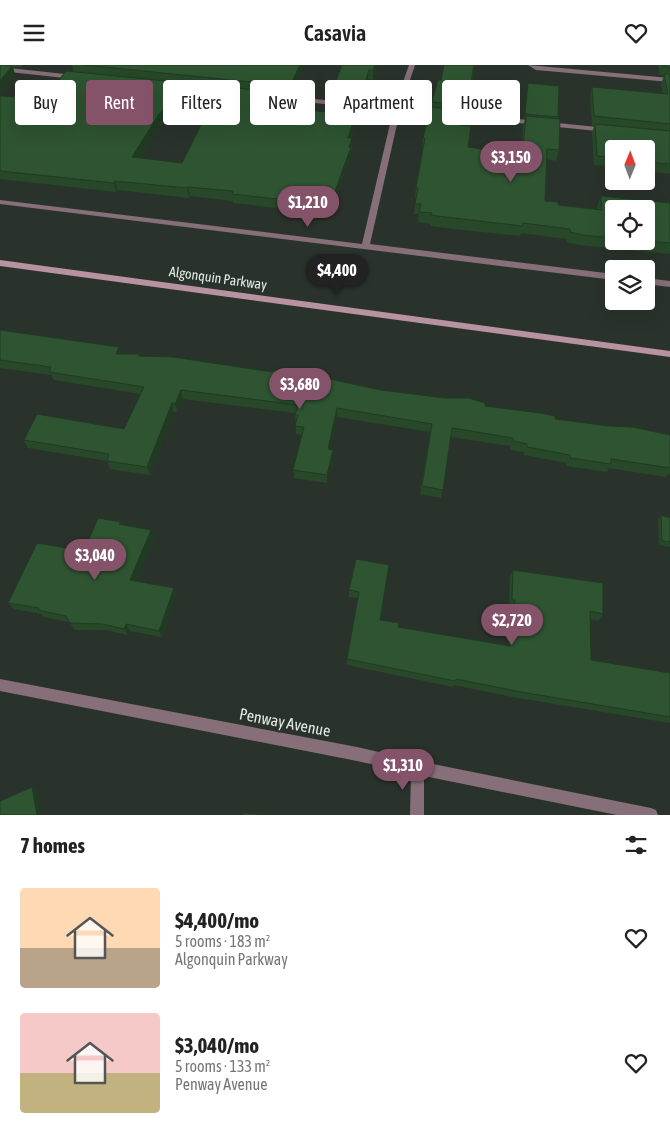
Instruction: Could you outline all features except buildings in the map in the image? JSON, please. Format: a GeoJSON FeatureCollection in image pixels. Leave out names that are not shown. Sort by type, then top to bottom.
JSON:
{"type":"FeatureCollection","features":[{"type":"Feature","properties":{"kind":"main road","name":"Algonquin Parkway"},"geometry":{"type":"LineString","coordinates":[[0,263],[670,354]]}},
{"type":"Feature","properties":{"kind":"street"},"geometry":{"type":"LineString","coordinates":[[407,80],[412,65]]}},
{"type":"Feature","properties":{"kind":"street"},"geometry":{"type":"LineString","coordinates":[[531,65],[670,80]]}},
{"type":"Feature","properties":{"kind":"street"},"geometry":{"type":"LineString","coordinates":[[0,69],[79,77]]}},
{"type":"Feature","properties":{"kind":"street"},"geometry":{"type":"LineString","coordinates":[[432,113],[617,131]]}},
{"type":"Feature","properties":{"kind":"street"},"geometry":{"type":"LineString","coordinates":[[364,247],[393,125]]}},
{"type":"Feature","properties":{"kind":"street"},"geometry":{"type":"LineString","coordinates":[[0,203],[605,276]]}},
{"type":"Feature","properties":{"kind":"street"},"geometry":{"type":"LineString","coordinates":[[655,282],[670,283]]}},
{"type":"Feature","properties":{"kind":"street","name":"Penway Avenue"},"geometry":{"type":"LineString","coordinates":[[0,685],[357,754],[418,769],[651,815]]}},
{"type":"Feature","properties":{"kind":"street"},"geometry":{"type":"LineString","coordinates":[[417,815],[418,769]]}}]}
